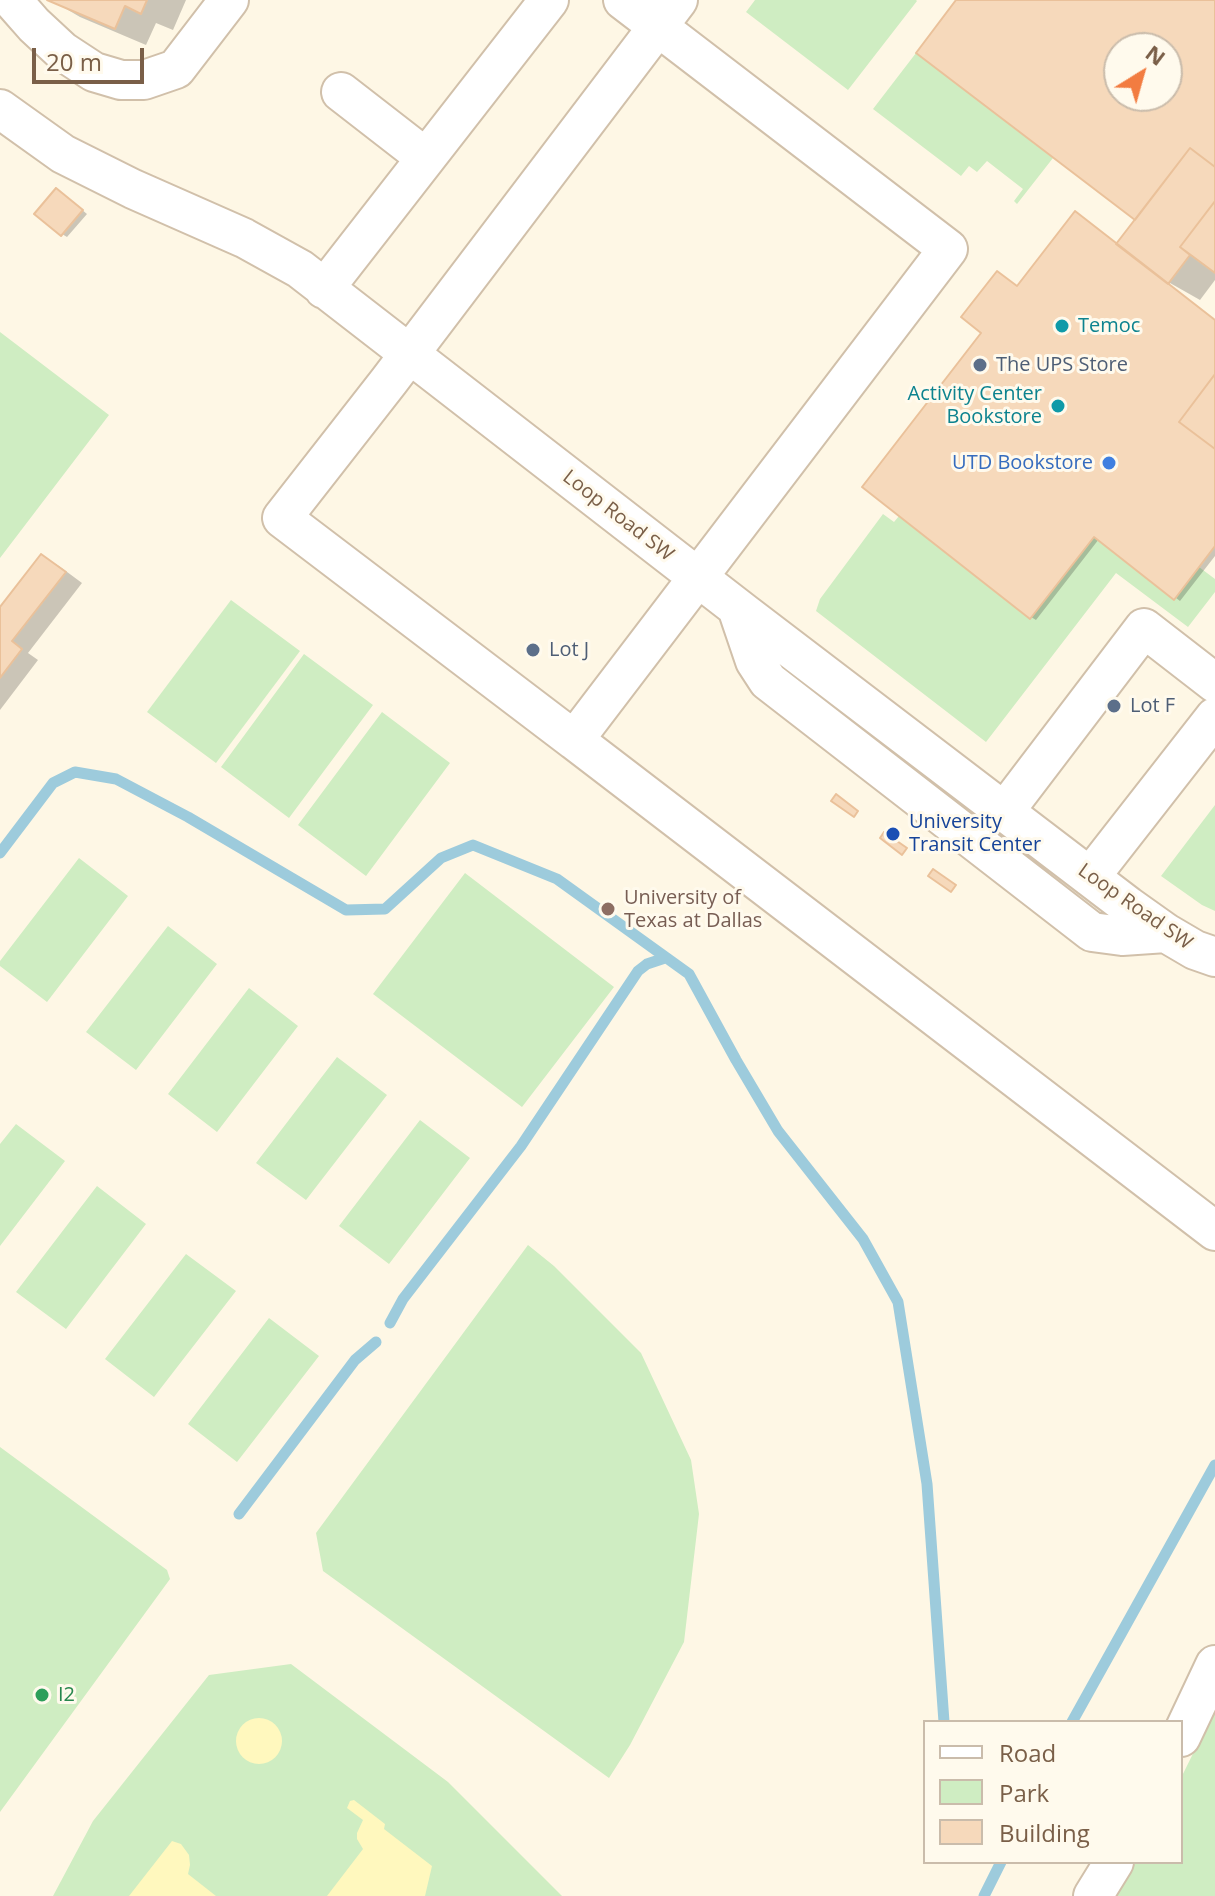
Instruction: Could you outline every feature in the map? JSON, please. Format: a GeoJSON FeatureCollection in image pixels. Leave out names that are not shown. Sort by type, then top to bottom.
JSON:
{"type":"FeatureCollection","features":[{"type":"Feature","properties":{"kind":"street"},"geometry":{"type":"LineString","coordinates":[[12,0],[62,51],[94,72],[121,80],[144,80],[176,69],[229,0]]}},
{"type":"Feature","properties":{"kind":"street"},"geometry":{"type":"LineString","coordinates":[[324,289],[549,0]]}},
{"type":"Feature","properties":{"kind":"street"},"geometry":{"type":"LineString","coordinates":[[574,740],[948,249],[668,13],[623,0]]}},
{"type":"Feature","properties":{"kind":"street"},"geometry":{"type":"LineString","coordinates":[[668,13],[282,518],[1215,1231]]}},
{"type":"Feature","properties":{"kind":"street"},"geometry":{"type":"LineString","coordinates":[[341,92],[426,158]]}},
{"type":"Feature","properties":{"kind":"street","name":"Loop Road SW"},"geometry":{"type":"LineString","coordinates":[[0,109],[63,154],[244,238],[300,269],[1090,877],[1166,933],[1195,950],[1215,957]]}},
{"type":"Feature","properties":{"kind":"street"},"geometry":{"type":"LineString","coordinates":[[737,608],[755,661],[768,681],[1092,932],[1122,936],[1166,933]]}},
{"type":"Feature","properties":{"kind":"street"},"geometry":{"type":"LineString","coordinates":[[1004,812],[1144,628],[1215,683]]}},
{"type":"Feature","properties":{"kind":"street"},"geometry":{"type":"LineString","coordinates":[[1090,877],[1215,717]]}},
{"type":"Feature","properties":{"kind":"street"},"geometry":{"type":"LineString","coordinates":[[1183,1733],[1215,1665]]}},
{"type":"Feature","properties":{"kind":"street"},"geometry":{"type":"LineString","coordinates":[[1093,1896],[1113,1864]]}},
{"type":"Feature","properties":{"kind":"green space"},"geometry":{"type":"Polygon","coordinates":[[[755,0],[917,1],[848,90],[746,12],[755,0]]]}},
{"type":"Feature","properties":{"kind":"green space"},"geometry":{"type":"Polygon","coordinates":[[[916,53],[1053,158],[1017,204],[1014,201],[1023,189],[987,161],[977,172],[969,166],[961,176],[873,109],[916,53]]]}},
{"type":"Feature","properties":{"kind":"green space"},"geometry":{"type":"Polygon","coordinates":[[[0,332],[109,415],[0,558],[0,332]]]}},
{"type":"Feature","properties":{"kind":"green space"},"geometry":{"type":"Polygon","coordinates":[[[883,514],[894,522],[899,516],[1094,537],[1199,567],[1215,579],[1215,592],[1188,627],[1116,573],[986,742],[816,611],[820,599],[883,514]]]}},
{"type":"Feature","properties":{"kind":"green space"},"geometry":{"type":"Polygon","coordinates":[[[231,600],[300,651],[216,763],[147,712],[231,600]]]}},
{"type":"Feature","properties":{"kind":"green space"},"geometry":{"type":"Polygon","coordinates":[[[304,654],[373,705],[289,818],[221,767],[304,654]]]}},
{"type":"Feature","properties":{"kind":"green space"},"geometry":{"type":"Polygon","coordinates":[[[382,712],[450,763],[366,876],[298,825],[382,712]]]}},
{"type":"Feature","properties":{"kind":"green space"},"geometry":{"type":"Polygon","coordinates":[[[1215,805],[1215,911],[1161,876],[1215,805]]]}},
{"type":"Feature","properties":{"kind":"green space"},"geometry":{"type":"Polygon","coordinates":[[[79,858],[128,896],[47,1002],[0,966],[0,961],[79,858]]]}},
{"type":"Feature","properties":{"kind":"green space"},"geometry":{"type":"Polygon","coordinates":[[[465,873],[614,987],[522,1107],[373,994],[465,873]]]}},
{"type":"Feature","properties":{"kind":"green space"},"geometry":{"type":"Polygon","coordinates":[[[168,926],[217,964],[136,1070],[86,1032],[168,926]]]}},
{"type":"Feature","properties":{"kind":"green space"},"geometry":{"type":"Polygon","coordinates":[[[249,988],[298,1026],[217,1132],[168,1094],[249,988]]]}},
{"type":"Feature","properties":{"kind":"green space"},"geometry":{"type":"Polygon","coordinates":[[[337,1057],[387,1095],[306,1200],[256,1163],[337,1057]]]}},
{"type":"Feature","properties":{"kind":"green space"},"geometry":{"type":"Polygon","coordinates":[[[420,1120],[470,1158],[389,1264],[339,1226],[420,1120]]]}},
{"type":"Feature","properties":{"kind":"green space"},"geometry":{"type":"Polygon","coordinates":[[[16,1124],[65,1161],[0,1246],[0,1144],[16,1124]]]}},
{"type":"Feature","properties":{"kind":"green space"},"geometry":{"type":"Polygon","coordinates":[[[97,1186],[146,1224],[66,1329],[16,1292],[97,1186]]]}},
{"type":"Feature","properties":{"kind":"green space"},"geometry":{"type":"Polygon","coordinates":[[[528,1245],[554,1266],[641,1353],[691,1460],[699,1514],[684,1642],[630,1745],[609,1778],[323,1571],[316,1533],[528,1245]]]}},
{"type":"Feature","properties":{"kind":"green space"},"geometry":{"type":"Polygon","coordinates":[[[186,1254],[236,1291],[154,1397],[105,1359],[186,1254]]]}},
{"type":"Feature","properties":{"kind":"green space"},"geometry":{"type":"Polygon","coordinates":[[[269,1318],[319,1356],[237,1462],[188,1424],[269,1318]]]}},
{"type":"Feature","properties":{"kind":"green space","name":"I2"},"geometry":{"type":"Polygon","coordinates":[[[0,1447],[167,1570],[170,1579],[0,1812],[0,1447]]]}},
{"type":"Feature","properties":{"kind":"green space"},"geometry":{"type":"Polygon","coordinates":[[[291,1664],[448,1782],[562,1896],[53,1896],[93,1821],[209,1675],[291,1664]]]}},
{"type":"Feature","properties":{"kind":"green space"},"geometry":{"type":"Polygon","coordinates":[[[1215,1709],[1215,1896],[1116,1896],[1135,1864],[1183,1864],[1183,1774],[1215,1709]]]}},
{"type":"Feature","properties":{"kind":"sand"},"geometry":{"type":"Polygon","coordinates":[[[259,1718],[275,1725],[282,1741],[275,1757],[259,1764],[243,1757],[236,1741],[243,1725],[259,1718]]]}},
{"type":"Feature","properties":{"kind":"sand"},"geometry":{"type":"Polygon","coordinates":[[[354,1800],[385,1824],[384,1829],[432,1866],[425,1896],[327,1896],[363,1849],[357,1833],[363,1820],[347,1808],[354,1800]]]}},
{"type":"Feature","properties":{"kind":"sand"},"geometry":{"type":"Polygon","coordinates":[[[172,1841],[181,1844],[189,1855],[188,1874],[216,1896],[129,1896],[172,1841]]]}},
{"type":"Feature","properties":{"kind":"building"},"geometry":{"type":"Polygon","coordinates":[[[47,0],[147,0],[141,14],[125,6],[115,29],[47,0]]]}},
{"type":"Feature","properties":{"kind":"building"},"geometry":{"type":"Polygon","coordinates":[[[956,0],[1215,0],[1215,167],[1190,148],[1135,220],[916,53],[956,0]]]}},
{"type":"Feature","properties":{"kind":"building"},"geometry":{"type":"Polygon","coordinates":[[[1190,148],[1215,167],[1215,201],[1180,247],[1190,255],[1168,284],[1116,244],[1190,148]]]}},
{"type":"Feature","properties":{"kind":"building"},"geometry":{"type":"Polygon","coordinates":[[[56,188],[83,210],[61,236],[34,214],[56,188]]]}},
{"type":"Feature","properties":{"kind":"building"},"geometry":{"type":"Polygon","coordinates":[[[1215,201],[1215,273],[1180,247],[1215,201]]]}},
{"type":"Feature","properties":{"kind":"building","name":"Activity Center Bookstore"},"geometry":{"type":"Polygon","coordinates":[[[1075,211],[1215,320],[1215,374],[1179,422],[1215,449],[1215,546],[1174,600],[1094,537],[1030,619],[862,487],[981,333],[961,317],[997,271],[1017,286],[1075,211]]]}},
{"type":"Feature","properties":{"kind":"building"},"geometry":{"type":"Polygon","coordinates":[[[1215,374],[1215,449],[1179,422],[1215,374]]]}},
{"type":"Feature","properties":{"kind":"building"},"geometry":{"type":"Polygon","coordinates":[[[41,554],[66,572],[12,641],[22,649],[0,678],[0,607],[41,554]]]}},
{"type":"Feature","properties":{"kind":"building"},"geometry":{"type":"Polygon","coordinates":[[[836,794],[858,811],[854,817],[831,801],[836,794]]]}},
{"type":"Feature","properties":{"kind":"building"},"geometry":{"type":"Polygon","coordinates":[[[884,832],[907,848],[902,855],[880,838],[884,832]]]}},
{"type":"Feature","properties":{"kind":"building"},"geometry":{"type":"Polygon","coordinates":[[[933,869],[956,885],[951,892],[928,876],[933,869]]]}},
{"type":"Feature","properties":{"kind":"waterway"},"geometry":{"type":"LineString","coordinates":[[0,853],[53,783],[75,772],[116,779],[188,817],[346,910],[385,909],[441,858],[473,845],[557,879],[689,974],[778,1131],[863,1239],[898,1302],[927,1484],[944,1720]]}},
{"type":"Feature","properties":{"kind":"waterway"},"geometry":{"type":"LineString","coordinates":[[390,1323],[403,1299],[521,1146],[638,971],[647,964],[665,958]]}},
{"type":"Feature","properties":{"kind":"waterway"},"geometry":{"type":"LineString","coordinates":[[239,1514],[355,1360],[376,1342]]}},
{"type":"Feature","properties":{"kind":"waterway"},"geometry":{"type":"LineString","coordinates":[[1073,1720],[1215,1465]]}},
{"type":"Feature","properties":{"kind":"waterway"},"geometry":{"type":"LineString","coordinates":[[984,1896],[1000,1864]]}},
{"type":"Feature","properties":{"kind":"place","name":"Temoc"},"geometry":{"type":"Point","coordinates":[1062,326]}},
{"type":"Feature","properties":{"kind":"place","name":"The UPS Store"},"geometry":{"type":"Point","coordinates":[980,365]}},
{"type":"Feature","properties":{"kind":"place","name":"Activity Center Bookstore"},"geometry":{"type":"Point","coordinates":[1058,406]}},
{"type":"Feature","properties":{"kind":"place","name":"UTD Bookstore"},"geometry":{"type":"Point","coordinates":[1109,463]}},
{"type":"Feature","properties":{"kind":"place","name":"Lot J"},"geometry":{"type":"Point","coordinates":[533,650]}},
{"type":"Feature","properties":{"kind":"place","name":"Lot F"},"geometry":{"type":"Point","coordinates":[1114,706]}},
{"type":"Feature","properties":{"kind":"place","name":"University Transit Center"},"geometry":{"type":"Point","coordinates":[893,834]}},
{"type":"Feature","properties":{"kind":"place","name":"University of Texas at Dallas"},"geometry":{"type":"Point","coordinates":[608,909]}},
{"type":"Feature","properties":{"kind":"place","name":"I2"},"geometry":{"type":"Point","coordinates":[42,1695]}}]}
